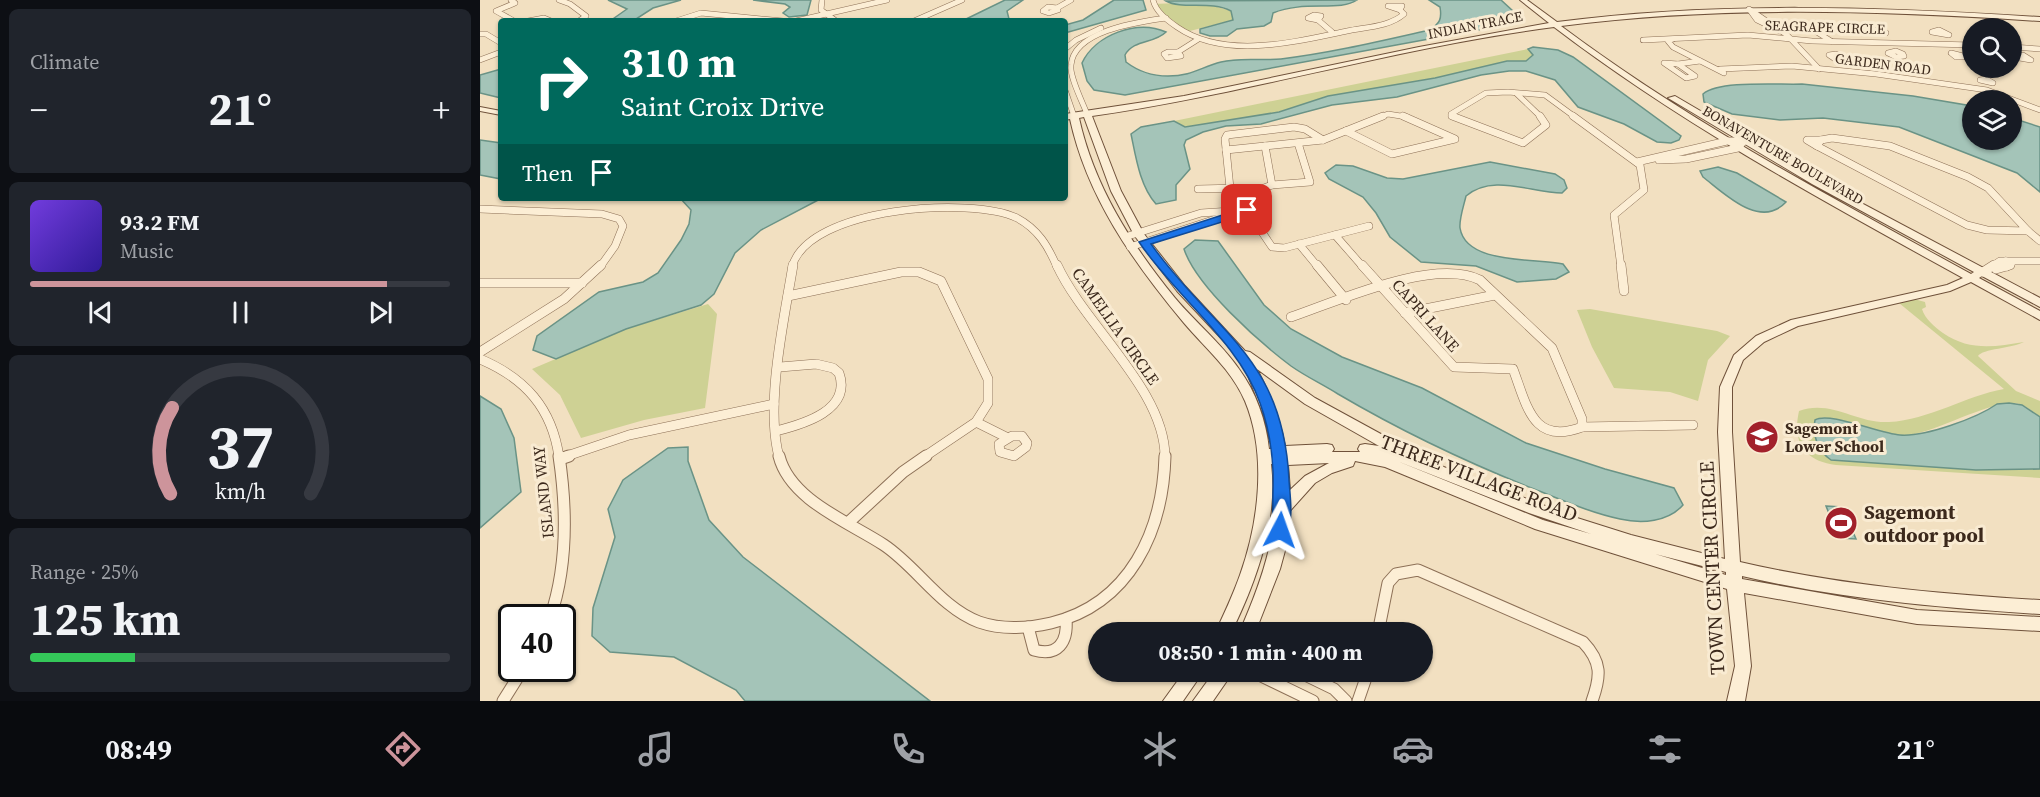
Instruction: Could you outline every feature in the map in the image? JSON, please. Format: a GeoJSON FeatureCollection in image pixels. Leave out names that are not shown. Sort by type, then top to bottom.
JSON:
{"type":"FeatureCollection","features":[{"type":"Feature","properties":{"kind":"street"},"geometry":{"type":"LineString","coordinates":[[509,18],[496,11],[513,5],[515,3],[511,0]]}},
{"type":"Feature","properties":{"kind":"street"},"geometry":{"type":"LineString","coordinates":[[559,0],[570,4],[586,16],[583,18]]}},
{"type":"Feature","properties":{"kind":"street"},"geometry":{"type":"LineString","coordinates":[[822,0],[821,10],[831,18]]}},
{"type":"Feature","properties":{"kind":"street"},"geometry":{"type":"LineString","coordinates":[[815,18],[887,0]]}},
{"type":"Feature","properties":{"kind":"street"},"geometry":{"type":"LineString","coordinates":[[921,18],[962,0]]}},
{"type":"Feature","properties":{"kind":"street"},"geometry":{"type":"LineString","coordinates":[[1057,8],[1071,0]]}},
{"type":"Feature","properties":{"kind":"street"},"geometry":{"type":"LineString","coordinates":[[1154,0],[1154,5],[1177,30],[1197,40],[1249,45],[1397,20],[1404,14],[1400,10]]}},
{"type":"Feature","properties":{"kind":"street","name":"BONAVENTURE BOULEVARD"},"geometry":{"type":"LineString","coordinates":[[1523,0],[1741,144],[1978,275],[2040,316]]}},
{"type":"Feature","properties":{"kind":"street","name":"BONAVENTURE BOULEVARD"},"geometry":{"type":"LineString","coordinates":[[1535,0],[1563,27],[1643,88],[1727,141],[1741,144]]}},
{"type":"Feature","properties":{"kind":"street"},"geometry":{"type":"LineString","coordinates":[[686,16],[686,13],[693,9],[701,9],[702,13]]}},
{"type":"Feature","properties":{"kind":"street","name":"INDIAN TRACE"},"geometry":{"type":"LineString","coordinates":[[1070,119],[1563,27],[1749,11],[1895,10],[2040,19]]}},
{"type":"Feature","properties":{"kind":"street"},"geometry":{"type":"LineString","coordinates":[[1749,11],[1780,31]]}},
{"type":"Feature","properties":{"kind":"street","name":"INDIAN TRACE"},"geometry":{"type":"LineString","coordinates":[[1749,11],[1760,14],[1889,15],[2040,24]]}},
{"type":"Feature","properties":{"kind":"street"},"geometry":{"type":"LineString","coordinates":[[682,18],[702,13],[753,18]]}},
{"type":"Feature","properties":{"kind":"street"},"geometry":{"type":"LineString","coordinates":[[1760,14],[1809,55],[1819,69]]}},
{"type":"Feature","properties":{"kind":"street"},"geometry":{"type":"LineString","coordinates":[[1068,47],[1088,33],[1164,16]]}},
{"type":"Feature","properties":{"kind":"street"},"geometry":{"type":"LineString","coordinates":[[1120,27],[1164,16]]}},
{"type":"Feature","properties":{"kind":"street"},"geometry":{"type":"LineString","coordinates":[[1139,20],[1098,35],[1078,48],[1068,63],[1110,175],[1141,238],[1163,269],[1234,345],[1252,369],[1267,401],[1276,430],[1282,512],[1278,548],[1264,595],[1252,622]]}},
{"type":"Feature","properties":{"kind":"street"},"geometry":{"type":"LineString","coordinates":[[1318,20],[1332,32]]}},
{"type":"Feature","properties":{"kind":"street"},"geometry":{"type":"LineString","coordinates":[[1821,32],[1831,41]]}},
{"type":"Feature","properties":{"kind":"street"},"geometry":{"type":"LineString","coordinates":[[1088,33],[1098,35]]}},
{"type":"Feature","properties":{"kind":"street"},"geometry":{"type":"LineString","coordinates":[[480,34],[486,34],[498,41]]}},
{"type":"Feature","properties":{"kind":"street","name":"SEAGRAPE CIRCLE"},"geometry":{"type":"LineString","coordinates":[[1643,40],[1748,35],[1831,41],[1882,38],[1891,41],[1962,45]]}},
{"type":"Feature","properties":{"kind":"street"},"geometry":{"type":"LineString","coordinates":[[1942,36],[1957,52]]}},
{"type":"Feature","properties":{"kind":"street"},"geometry":{"type":"LineString","coordinates":[[1882,38],[1893,51]]}},
{"type":"Feature","properties":{"kind":"street"},"geometry":{"type":"LineString","coordinates":[[1676,39],[1668,41],[1700,61]]}},
{"type":"Feature","properties":{"kind":"street"},"geometry":{"type":"LineString","coordinates":[[1178,52],[1197,40]]}},
{"type":"Feature","properties":{"kind":"street"},"geometry":{"type":"LineString","coordinates":[[2022,48],[2040,50]]}},
{"type":"Feature","properties":{"kind":"street"},"geometry":{"type":"LineString","coordinates":[[480,60],[498,53]]}},
{"type":"Feature","properties":{"kind":"street"},"geometry":{"type":"LineString","coordinates":[[1809,55],[1829,56]]}},
{"type":"Feature","properties":{"kind":"street"},"geometry":{"type":"LineString","coordinates":[[1678,64],[1700,61]]}},
{"type":"Feature","properties":{"kind":"street","name":"GARDEN ROAD"},"geometry":{"type":"LineString","coordinates":[[1700,61],[1720,69],[1792,66],[1960,86],[1987,87],[2040,110]]}},
{"type":"Feature","properties":{"kind":"street"},"geometry":{"type":"LineString","coordinates":[[1517,94],[1545,121],[1546,125],[1523,142],[1455,118],[1451,114],[1486,93],[1517,94],[1551,97],[1584,125],[1641,166],[1644,190],[1614,215],[1624,291]]}},
{"type":"Feature","properties":{"kind":"street"},"geometry":{"type":"LineString","coordinates":[[480,109],[498,112]]}},
{"type":"Feature","properties":{"kind":"street"},"geometry":{"type":"LineString","coordinates":[[1226,150],[1323,140],[1389,114],[1399,114],[1455,139],[1392,154],[1346,131]]}},
{"type":"Feature","properties":{"kind":"street"},"geometry":{"type":"LineString","coordinates":[[480,117],[498,120]]}},
{"type":"Feature","properties":{"kind":"street"},"geometry":{"type":"LineString","coordinates":[[1070,119],[1089,167],[1128,242],[1149,276],[1236,374],[1251,404],[1263,457],[1263,518],[1257,552],[1237,608],[1229,622]]}},
{"type":"Feature","properties":{"kind":"street"},"geometry":{"type":"LineString","coordinates":[[1230,188],[1226,150],[1227,135],[1294,127],[1305,129],[1323,140]]}},
{"type":"Feature","properties":{"kind":"street"},"geometry":{"type":"LineString","coordinates":[[2028,231],[1988,230],[1967,225],[1819,143],[1854,139],[1890,146],[1968,177],[1988,188],[2040,241]]}},
{"type":"Feature","properties":{"kind":"street"},"geometry":{"type":"LineString","coordinates":[[1637,162],[1727,141]]}},
{"type":"Feature","properties":{"kind":"street"},"geometry":{"type":"LineString","coordinates":[[1247,210],[1254,194],[1272,185],[1310,182],[1298,143]]}},
{"type":"Feature","properties":{"kind":"street"},"geometry":{"type":"LineString","coordinates":[[1650,159],[1679,160],[1741,144]]}},
{"type":"Feature","properties":{"kind":"street"},"geometry":{"type":"LineString","coordinates":[[1265,146],[1272,185]]}},
{"type":"Feature","properties":{"kind":"street"},"geometry":{"type":"LineString","coordinates":[[1198,189],[1240,188],[1254,194]]}},
{"type":"Feature","properties":{"kind":"street"},"geometry":{"type":"LineString","coordinates":[[480,209],[602,214],[619,219],[623,226],[620,242],[582,283],[538,316],[480,352]]}},
{"type":"Feature","properties":{"kind":"street"},"geometry":{"type":"LineString","coordinates":[[1141,238],[1193,215],[1247,210]]}},
{"type":"Feature","properties":{"kind":"street"},"geometry":{"type":"LineString","coordinates":[[1128,242],[1247,210]]}},
{"type":"Feature","properties":{"kind":"street"},"geometry":{"type":"LineString","coordinates":[[1247,210],[1272,247],[1284,248],[1369,226]]}},
{"type":"Feature","properties":{"kind":"street","name":"CAMELLIA CIRCLE"},"geometry":{"type":"LineString","coordinates":[[907,211],[999,213],[1019,218],[1043,239],[1068,287],[1117,358],[1148,396],[1165,450],[1157,517],[1140,558],[1120,586],[1096,603],[1065,619],[1028,627],[989,625],[956,610],[907,562],[850,521],[803,494],[780,463],[774,404],[780,367],[793,263],[804,246],[825,230],[873,214],[907,211]]}},
{"type":"Feature","properties":{"kind":"street"},"geometry":{"type":"LineString","coordinates":[[1193,215],[1202,223]]}},
{"type":"Feature","properties":{"kind":"street","name":"CAPRI LANE"},"geometry":{"type":"LineString","coordinates":[[1335,235],[1455,368],[1513,369],[1533,421],[1542,430],[1548,433],[1570,432],[1582,427]]}},
{"type":"Feature","properties":{"kind":"street"},"geometry":{"type":"LineString","coordinates":[[1299,244],[1346,300]]}},
{"type":"Feature","properties":{"kind":"street"},"geometry":{"type":"LineString","coordinates":[[1978,275],[1989,266],[2008,262],[2040,261]]}},
{"type":"Feature","properties":{"kind":"street"},"geometry":{"type":"LineString","coordinates":[[1978,275],[2008,262]]}},
{"type":"Feature","properties":{"kind":"street"},"geometry":{"type":"LineString","coordinates":[[788,296],[845,286],[901,272],[919,272],[941,281],[990,384],[988,403],[976,422],[903,472],[850,521]]}},
{"type":"Feature","properties":{"kind":"street"},"geometry":{"type":"LineString","coordinates":[[1291,316],[1383,288],[1437,275],[1466,273],[1480,280],[1552,348],[1581,419],[1582,427],[1694,425]]}},
{"type":"Feature","properties":{"kind":"street","name":"BONAVENTURE BOULEVARD"},"geometry":{"type":"LineString","coordinates":[[1978,275],[2040,303]]}},
{"type":"Feature","properties":{"kind":"street","name":"TOWN CENTER CIRCLE"},"geometry":{"type":"LineString","coordinates":[[1736,701],[1743,666],[1732,568],[1725,432],[1726,387],[1738,358],[1760,339],[1795,323],[1950,288],[1978,275]]}},
{"type":"Feature","properties":{"kind":"street"},"geometry":{"type":"LineString","coordinates":[[480,284],[582,283]]}},
{"type":"Feature","properties":{"kind":"street"},"geometry":{"type":"LineString","coordinates":[[1404,313],[1495,295]]}},
{"type":"Feature","properties":{"kind":"street"},"geometry":{"type":"LineString","coordinates":[[1234,345],[1310,401],[1354,428],[1427,464]]}},
{"type":"Feature","properties":{"kind":"street","name":"ISLAND WAY"},"geometry":{"type":"LineString","coordinates":[[480,359],[502,369],[528,388],[543,407],[560,459],[565,564],[554,604]]}},
{"type":"Feature","properties":{"kind":"street"},"geometry":{"type":"LineString","coordinates":[[776,431],[800,425],[818,416],[841,396],[843,386],[842,376],[834,368],[803,364],[780,367]]}},
{"type":"Feature","properties":{"kind":"street"},"geometry":{"type":"LineString","coordinates":[[560,459],[629,435],[774,404]]}},
{"type":"Feature","properties":{"kind":"street"},"geometry":{"type":"LineString","coordinates":[[976,422],[1006,437]]}},
{"type":"Feature","properties":{"kind":"street","name":"THREE VILLAGE ROAD"},"geometry":{"type":"LineString","coordinates":[[1263,457],[1354,448],[1401,455],[1574,523],[1732,568],[1857,592],[1917,600],[2040,608]]}},
{"type":"Feature","properties":{"kind":"street","name":"THREE VILLAGE ROAD"},"geometry":{"type":"LineString","coordinates":[[1279,456],[1374,458],[1539,525],[1735,585],[1917,617],[2040,624]]}},
{"type":"Feature","properties":{"kind":"street"},"geometry":{"type":"LineString","coordinates":[[1282,512],[1299,487],[1313,475],[1329,466],[1374,458]]}},
{"type":"Feature","properties":{"kind":"street"},"geometry":{"type":"LineString","coordinates":[[1380,622],[1388,583],[1396,574],[1418,570],[1583,642],[1594,653],[1601,667],[1600,680],[1592,701]]}},
{"type":"Feature","properties":{"kind":"street"},"geometry":{"type":"LineString","coordinates":[[1028,627],[1034,650],[1042,653],[1055,651],[1065,643],[1068,633],[1065,619]]}},
{"type":"Feature","properties":{"kind":"street"},"geometry":{"type":"LineString","coordinates":[[503,701],[515,682]]}},
{"type":"Feature","properties":{"kind":"street"},"geometry":{"type":"LineString","coordinates":[[1172,701],[1186,682]]}},
{"type":"Feature","properties":{"kind":"street"},"geometry":{"type":"LineString","coordinates":[[1202,701],[1216,682]]}},
{"type":"Feature","properties":{"kind":"street"},"geometry":{"type":"LineString","coordinates":[[1274,682],[1313,701]]}},
{"type":"Feature","properties":{"kind":"street"},"geometry":{"type":"LineString","coordinates":[[1320,682],[1334,689],[1346,701]]}},
{"type":"Feature","properties":{"kind":"street"},"geometry":{"type":"LineString","coordinates":[[1358,701],[1365,682]]}},
{"type":"Feature","properties":{"kind":"green space"},"geometry":{"type":"Polygon","coordinates":[[[1200,2],[1231,11],[1233,20],[1182,33],[1154,4],[1200,2]]]}},
{"type":"Feature","properties":{"kind":"green space"},"geometry":{"type":"Polygon","coordinates":[[[1528,49],[1533,55],[1526,61],[1507,61],[1435,78],[1328,96],[1279,112],[1185,127],[1174,121],[1528,49]]]}},
{"type":"Feature","properties":{"kind":"green space"},"geometry":{"type":"Polygon","coordinates":[[[1914,299],[1925,302],[1926,307],[1922,309],[1934,325],[1943,333],[1962,343],[1992,346],[2024,342],[1978,356],[2016,391],[2040,401],[2040,417],[2023,405],[2010,403],[1997,405],[1909,435],[1886,433],[1833,419],[1815,420],[1831,460],[1976,470],[2040,469],[2040,478],[1836,465],[1816,459],[1803,448],[1797,432],[1799,411],[1822,408],[1877,422],[1889,422],[1933,413],[2004,389],[1899,303],[1914,299]]]}},
{"type":"Feature","properties":{"kind":"green space"},"geometry":{"type":"Polygon","coordinates":[[[708,304],[717,314],[705,408],[644,420],[581,438],[560,395],[532,369],[626,329],[708,304]]]}},
{"type":"Feature","properties":{"kind":"green space"},"geometry":{"type":"Polygon","coordinates":[[[1590,309],[1717,331],[1730,336],[1708,360],[1698,401],[1670,392],[1614,388],[1592,347],[1577,310],[1590,309]]]}},
{"type":"Feature","properties":{"kind":"shaded area"},"geometry":{"type":"Polygon","coordinates":[[[608,0],[681,0],[653,8],[638,18],[614,18],[627,9],[608,0]]]}},
{"type":"Feature","properties":{"kind":"shaded area"},"geometry":{"type":"Polygon","coordinates":[[[753,0],[811,0],[807,15],[789,17],[783,13],[790,7],[785,4],[753,0]]]}},
{"type":"Feature","properties":{"kind":"shaded area"},"geometry":{"type":"Polygon","coordinates":[[[1005,0],[1023,0],[1007,11],[1009,18],[968,18],[1005,0]]]}},
{"type":"Feature","properties":{"kind":"shaded area"},"geometry":{"type":"Polygon","coordinates":[[[1114,0],[1143,0],[1146,10],[1068,32],[1068,24],[1083,20],[1114,0]]]}},
{"type":"Feature","properties":{"kind":"shaded area"},"geometry":{"type":"Polygon","coordinates":[[[1357,0],[1341,5],[1285,9],[1273,13],[1271,22],[1264,26],[1237,29],[1227,36],[1210,36],[1200,33],[1200,29],[1233,20],[1231,11],[1215,6],[1180,5],[1166,1],[1357,0]]]}},
{"type":"Feature","properties":{"kind":"shaded area"},"geometry":{"type":"Polygon","coordinates":[[[1429,0],[1501,0],[1514,12],[1518,20],[1505,25],[1125,95],[1094,90],[1087,81],[1082,63],[1088,53],[1107,37],[1142,27],[1166,32],[1134,46],[1125,55],[1126,62],[1141,71],[1157,75],[1184,75],[1228,61],[1281,59],[1337,50],[1430,30],[1438,23],[1441,15],[1440,7],[1429,0]]]}},
{"type":"Feature","properties":{"kind":"shaded area"},"geometry":{"type":"Polygon","coordinates":[[[1533,47],[1558,50],[1573,57],[1681,136],[1679,140],[1671,143],[1657,142],[1624,124],[1578,107],[1555,80],[1526,71],[1509,71],[1481,75],[1397,97],[1332,105],[1261,124],[1226,126],[1203,132],[1186,140],[1184,145],[1190,169],[1176,185],[1176,200],[1156,204],[1146,189],[1139,171],[1131,134],[1141,127],[1174,121],[1185,127],[1279,112],[1328,96],[1435,78],[1507,61],[1526,61],[1533,55],[1528,49],[1533,47]]]}},
{"type":"Feature","properties":{"kind":"shaded area"},"geometry":{"type":"Polygon","coordinates":[[[498,70],[498,97],[480,93],[480,75],[498,70]]]}},
{"type":"Feature","properties":{"kind":"shaded area"},"geometry":{"type":"Polygon","coordinates":[[[1750,84],[1802,84],[1913,96],[1962,104],[1962,150],[2022,150],[2022,121],[2040,127],[2040,192],[2017,173],[1899,127],[1823,118],[1780,120],[1732,114],[1704,102],[1703,94],[1711,90],[1750,84]]]}},
{"type":"Feature","properties":{"kind":"shaded area"},"geometry":{"type":"Polygon","coordinates":[[[480,140],[498,143],[498,178],[480,175],[480,140]]]}},
{"type":"Feature","properties":{"kind":"shaded area"},"geometry":{"type":"Polygon","coordinates":[[[1490,162],[1555,174],[1564,180],[1567,188],[1562,193],[1500,185],[1477,189],[1466,196],[1460,220],[1460,228],[1465,240],[1488,254],[1503,258],[1563,264],[1569,272],[1556,279],[1517,282],[1476,266],[1421,262],[1390,237],[1376,213],[1363,197],[1329,179],[1325,173],[1336,165],[1353,166],[1387,178],[1403,179],[1490,162]]]}},
{"type":"Feature","properties":{"kind":"shaded area"},"geometry":{"type":"Polygon","coordinates":[[[1718,167],[1737,173],[1786,202],[1776,210],[1765,212],[1754,211],[1743,206],[1703,177],[1700,171],[1718,167]]]}},
{"type":"Feature","properties":{"kind":"shaded area"},"geometry":{"type":"Polygon","coordinates":[[[683,201],[816,201],[761,230],[735,253],[714,294],[701,305],[626,329],[556,359],[533,350],[537,336],[599,292],[643,282],[658,273],[681,240],[689,224],[691,210],[683,201]]]}},
{"type":"Feature","properties":{"kind":"shaded area"},"geometry":{"type":"Polygon","coordinates":[[[1195,240],[1218,241],[1264,305],[1291,329],[1342,357],[1422,388],[1526,443],[1605,469],[1674,488],[1683,505],[1670,515],[1646,521],[1628,521],[1587,510],[1484,468],[1362,408],[1296,370],[1230,312],[1201,280],[1191,264],[1184,249],[1195,240]]]}},
{"type":"Feature","properties":{"kind":"shaded area"},"geometry":{"type":"Polygon","coordinates":[[[480,396],[501,409],[514,438],[521,492],[480,528],[480,396]]]}},
{"type":"Feature","properties":{"kind":"shaded area"},"geometry":{"type":"Polygon","coordinates":[[[1997,404],[2022,405],[2040,417],[2040,469],[1976,470],[1831,460],[1819,448],[1814,432],[1815,420],[1831,418],[1891,434],[1911,435],[1950,426],[1997,404]]]}},
{"type":"Feature","properties":{"kind":"shaded area"},"geometry":{"type":"Polygon","coordinates":[[[688,447],[688,461],[709,520],[743,557],[930,701],[745,701],[736,690],[674,657],[610,652],[592,636],[593,608],[615,537],[608,509],[623,480],[668,448],[688,447]]]}},
{"type":"Feature","properties":{"kind":"shaded area","name":"Sagemont outdoor pool"},"geometry":{"type":"Polygon","coordinates":[[[1826,506],[1842,507],[1856,539],[1839,538],[1826,506]]]}},
{"type":"Feature","properties":{"kind":"place","name":"Sagemont Lower School"},"geometry":{"type":"Point","coordinates":[1762,437]}},
{"type":"Feature","properties":{"kind":"place","name":"Sagemont outdoor pool"},"geometry":{"type":"Point","coordinates":[1841,523]}},
{"type":"Feature","properties":{"kind":"route"},"geometry":{"type":"LineString","coordinates":[[1247,210],[1144,242],[1163,269],[1234,345],[1252,369],[1267,401],[1276,430],[1281,468],[1280,530]]}}]}
